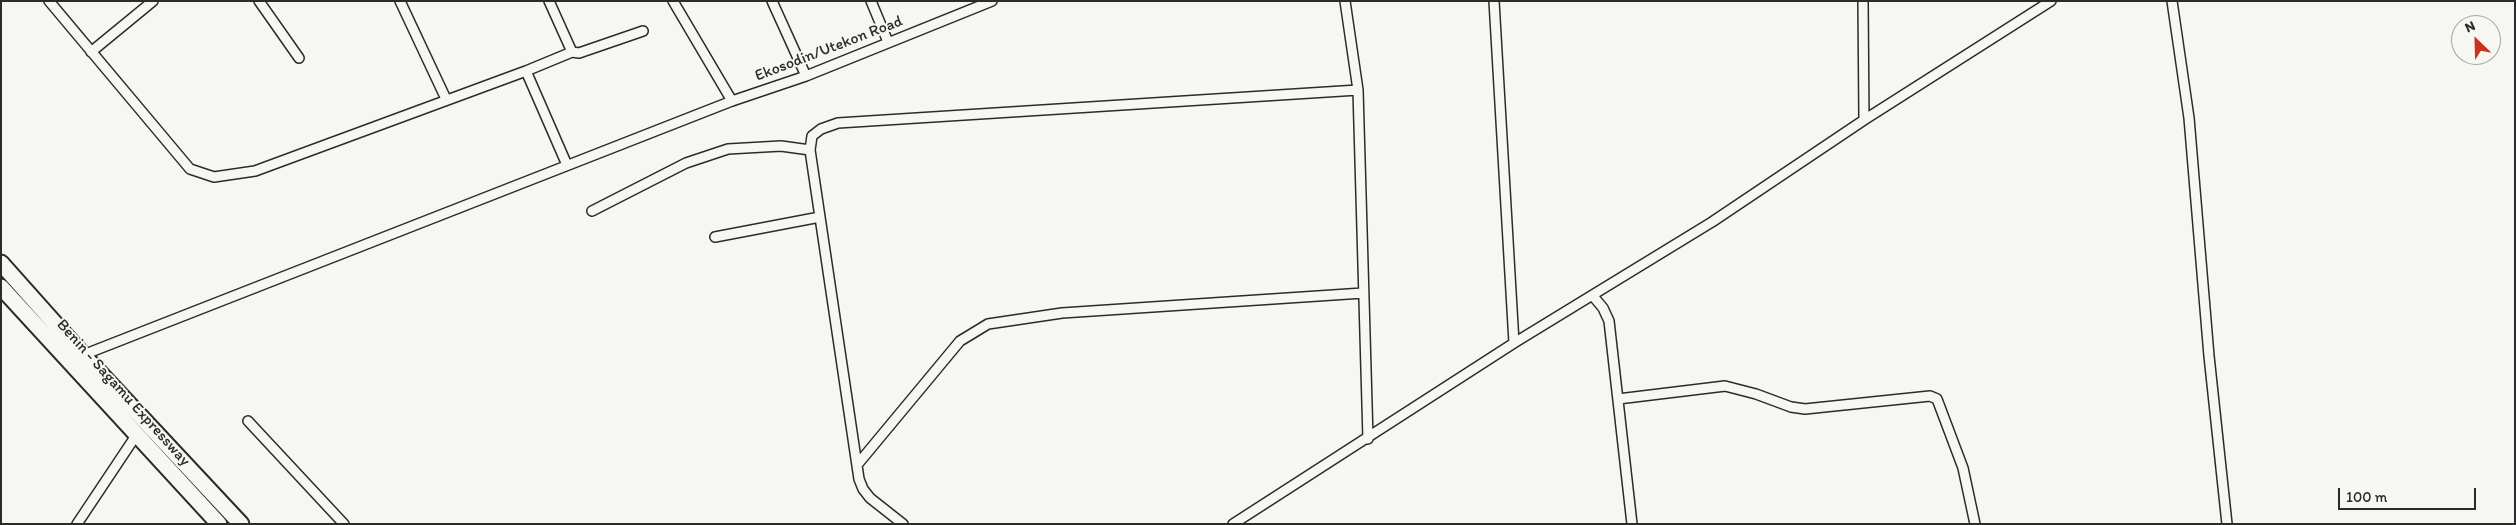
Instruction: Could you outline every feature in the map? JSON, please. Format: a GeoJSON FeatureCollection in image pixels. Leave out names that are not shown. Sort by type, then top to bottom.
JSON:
{"type":"FeatureCollection","features":[{"type":"Feature","properties":{"kind":"highway"},"geometry":{"type":"LineString","coordinates":[[1,263],[83,355],[242,524]]}},
{"type":"Feature","properties":{"kind":"highway","name":"Benin - Sagamu Expressway"},"geometry":{"type":"LineString","coordinates":[[1,287],[219,524]]}},
{"type":"Feature","properties":{"kind":"street"},"geometry":{"type":"LineString","coordinates":[[49,1],[190,169],[214,177],[255,171],[526,71],[572,52],[579,53],[643,32]]}},
{"type":"Feature","properties":{"kind":"street"},"geometry":{"type":"LineString","coordinates":[[91,52],[153,1]]}},
{"type":"Feature","properties":{"kind":"street"},"geometry":{"type":"LineString","coordinates":[[259,1],[299,58]]}},
{"type":"Feature","properties":{"kind":"street"},"geometry":{"type":"LineString","coordinates":[[400,1],[446,99]]}},
{"type":"Feature","properties":{"kind":"street"},"geometry":{"type":"LineString","coordinates":[[549,1],[572,52]]}},
{"type":"Feature","properties":{"kind":"street"},"geometry":{"type":"LineString","coordinates":[[673,1],[732,101]]}},
{"type":"Feature","properties":{"kind":"street"},"geometry":{"type":"LineString","coordinates":[[772,1],[806,76]]}},
{"type":"Feature","properties":{"kind":"street"},"geometry":{"type":"LineString","coordinates":[[871,1],[888,42]]}},
{"type":"Feature","properties":{"kind":"street","name":"Ekosodin/Utekon Road"},"geometry":{"type":"LineString","coordinates":[[83,355],[398,234],[567,165],[732,101],[806,76],[992,1]]}},
{"type":"Feature","properties":{"kind":"street"},"geometry":{"type":"LineString","coordinates":[[1345,1],[1358,90],[1368,439]]}},
{"type":"Feature","properties":{"kind":"street"},"geometry":{"type":"LineString","coordinates":[[1494,1],[1514,343]]}},
{"type":"Feature","properties":{"kind":"street"},"geometry":{"type":"LineString","coordinates":[[1863,1],[1864,120]]}},
{"type":"Feature","properties":{"kind":"street"},"geometry":{"type":"LineString","coordinates":[[1233,524],[1368,439],[1514,343],[1712,222],[1864,120],[2051,1]]}},
{"type":"Feature","properties":{"kind":"street"},"geometry":{"type":"LineString","coordinates":[[2172,1],[2189,118],[2209,356],[2227,524]]}},
{"type":"Feature","properties":{"kind":"street"},"geometry":{"type":"LineString","coordinates":[[526,71],[567,165]]}},
{"type":"Feature","properties":{"kind":"street"},"geometry":{"type":"LineString","coordinates":[[903,524],[870,498],[862,489],[810,150],[812,136],[820,129],[838,123],[1358,90]]}},
{"type":"Feature","properties":{"kind":"street"},"geometry":{"type":"LineString","coordinates":[[592,211],[686,163],[728,149],[781,146],[810,150]]}},
{"type":"Feature","properties":{"kind":"street"},"geometry":{"type":"LineString","coordinates":[[715,237],[820,217]]}},
{"type":"Feature","properties":{"kind":"street"},"geometry":{"type":"LineString","coordinates":[[857,466],[960,340],[988,324],[1062,312],[1363,292]]}},
{"type":"Feature","properties":{"kind":"street"},"geometry":{"type":"LineString","coordinates":[[1593,296],[1603,308],[1609,321],[1632,524]]}},
{"type":"Feature","properties":{"kind":"street"},"geometry":{"type":"LineString","coordinates":[[1618,399],[1725,386],[1790,407],[1805,409],[1930,396],[1937,399],[1964,468],[1975,524]]}},
{"type":"Feature","properties":{"kind":"street"},"geometry":{"type":"LineString","coordinates":[[248,421],[344,524]]}},
{"type":"Feature","properties":{"kind":"street"},"geometry":{"type":"LineString","coordinates":[[77,524],[137,434]]}}]}
